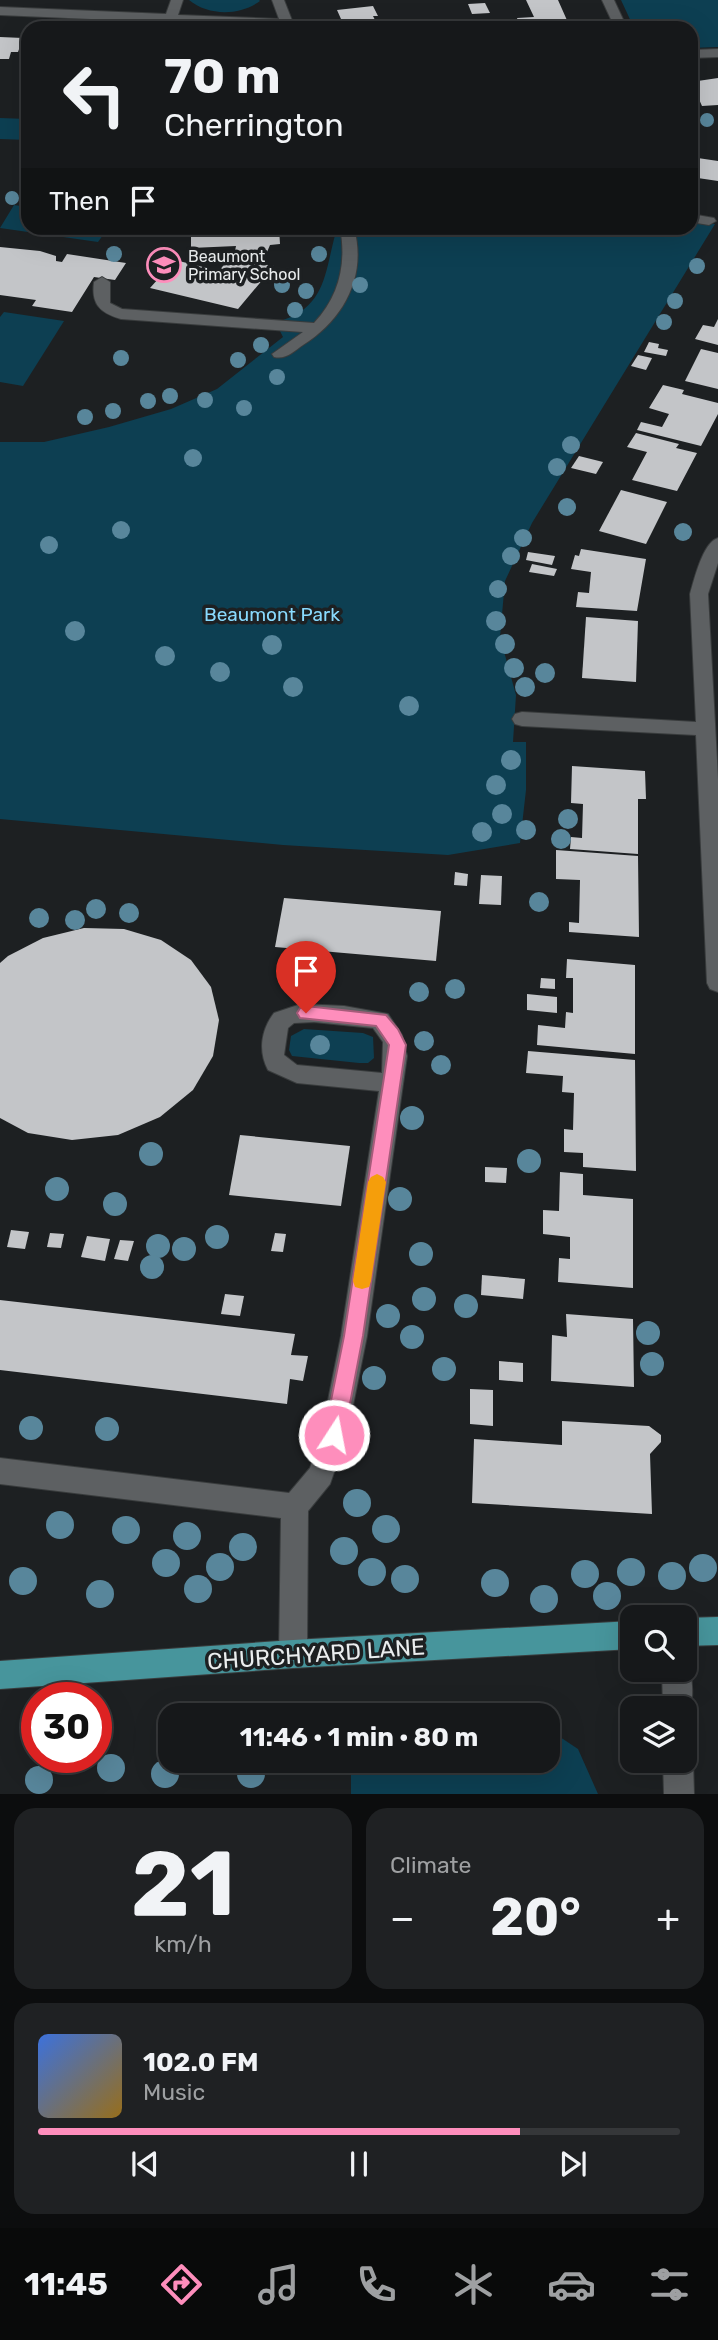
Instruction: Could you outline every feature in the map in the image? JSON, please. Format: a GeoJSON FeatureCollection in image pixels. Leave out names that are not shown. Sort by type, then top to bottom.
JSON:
{"type":"FeatureCollection","features":[{"type":"Feature","properties":{"kind":"main road"},"geometry":{"type":"LineString","coordinates":[[697,1632],[718,1631]]}},
{"type":"Feature","properties":{"kind":"main road","name":"CHURCHYARD LANE"},"geometry":{"type":"LineString","coordinates":[[0,1675],[293,1654],[620,1636]]}},
{"type":"Feature","properties":{"kind":"street"},"geometry":{"type":"LineString","coordinates":[[171,18],[177,0]]}},
{"type":"Feature","properties":{"kind":"street"},"geometry":{"type":"LineString","coordinates":[[278,0],[286,21]]}},
{"type":"Feature","properties":{"kind":"street"},"geometry":{"type":"LineString","coordinates":[[608,0],[618,21]]}},
{"type":"Feature","properties":{"kind":"street"},"geometry":{"type":"LineString","coordinates":[[0,11],[221,21]]}},
{"type":"Feature","properties":{"kind":"street"},"geometry":{"type":"LineString","coordinates":[[698,54],[718,53]]}},
{"type":"Feature","properties":{"kind":"street"},"geometry":{"type":"LineString","coordinates":[[698,220],[709,221]]}},
{"type":"Feature","properties":{"kind":"street"},"geometry":{"type":"LineString","coordinates":[[280,354],[317,328],[334,309],[349,272],[349,235]]}},
{"type":"Feature","properties":{"kind":"street"},"geometry":{"type":"LineString","coordinates":[[102,282],[102,305],[121,314],[317,328]]}},
{"type":"Feature","properties":{"kind":"street"},"geometry":{"type":"LineString","coordinates":[[718,544],[704,574],[699,594],[718,984]]}},
{"type":"Feature","properties":{"kind":"street"},"geometry":{"type":"LineString","coordinates":[[522,719],[705,729]]}},
{"type":"Feature","properties":{"kind":"street"},"geometry":{"type":"LineString","coordinates":[[293,1654],[295,1507],[321,1475],[334,1435],[354,1336],[392,1083],[397,1045],[392,1033],[380,1020],[299,1013],[281,1020],[275,1029],[272,1057],[276,1065],[284,1070],[297,1074],[392,1083]]}},
{"type":"Feature","properties":{"kind":"street"},"geometry":{"type":"LineString","coordinates":[[0,1471],[295,1507]]}},
{"type":"Feature","properties":{"kind":"street"},"geometry":{"type":"LineString","coordinates":[[678,1773],[679,1794]]}},
{"type":"Feature","properties":{"kind":"green space"},"geometry":{"type":"Polygon","coordinates":[[[189,0],[260,1],[243,9],[224,12],[205,9],[189,0]]]}},
{"type":"Feature","properties":{"kind":"green space"},"geometry":{"type":"Polygon","coordinates":[[[621,0],[718,0],[718,47],[698,48],[698,21],[631,21],[621,0]]]}},
{"type":"Feature","properties":{"kind":"green space"},"geometry":{"type":"Polygon","coordinates":[[[0,118],[21,119],[21,140],[0,139],[0,118]]]}},
{"type":"Feature","properties":{"kind":"green space"},"geometry":{"type":"Polygon","coordinates":[[[14,205],[21,206],[21,231],[0,228],[14,205]]]}},
{"type":"Feature","properties":{"kind":"green space","name":"Beaumont Park"},"geometry":{"type":"Polygon","coordinates":[[[698,223],[715,224],[532,523],[505,581],[500,637],[516,695],[513,742],[526,742],[526,790],[520,843],[448,855],[283,845],[0,819],[0,442],[44,442],[109,427],[171,409],[217,389],[283,337],[280,331],[283,320],[297,314],[315,297],[329,262],[335,235],[698,235],[698,223]]]}},
{"type":"Feature","properties":{"kind":"green space"},"geometry":{"type":"Polygon","coordinates":[[[49,235],[103,235],[98,242],[49,235]]]}},
{"type":"Feature","properties":{"kind":"green space"},"geometry":{"type":"Polygon","coordinates":[[[4,312],[64,321],[23,386],[0,382],[0,317],[4,312]]]}},
{"type":"Feature","properties":{"kind":"green space"},"geometry":{"type":"Polygon","coordinates":[[[304,1029],[363,1033],[373,1037],[374,1058],[368,1063],[359,1063],[292,1056],[289,1050],[291,1036],[304,1029]]]}},
{"type":"Feature","properties":{"kind":"green space"},"geometry":{"type":"Polygon","coordinates":[[[560,1737],[578,1749],[598,1794],[351,1794],[351,1773],[560,1773],[560,1737]]]}},
{"type":"Feature","properties":{"kind":"building"},"geometry":{"type":"Polygon","coordinates":[[[526,0],[558,0],[567,21],[518,21],[517,18],[534,17],[526,0]]]}},
{"type":"Feature","properties":{"kind":"building"},"geometry":{"type":"Polygon","coordinates":[[[485,3],[490,13],[472,14],[468,4],[485,3]]]}},
{"type":"Feature","properties":{"kind":"building"},"geometry":{"type":"Polygon","coordinates":[[[373,6],[378,16],[373,16],[376,21],[342,21],[337,10],[373,6]]]}},
{"type":"Feature","properties":{"kind":"building"},"geometry":{"type":"Polygon","coordinates":[[[0,37],[21,38],[18,52],[11,52],[9,59],[0,59],[0,37]]]}},
{"type":"Feature","properties":{"kind":"building"},"geometry":{"type":"Polygon","coordinates":[[[718,78],[718,105],[702,106],[698,97],[698,81],[718,78]]]}},
{"type":"Feature","properties":{"kind":"building"},"geometry":{"type":"Polygon","coordinates":[[[698,158],[718,161],[718,181],[698,178],[698,158]]]}},
{"type":"Feature","properties":{"kind":"building"},"geometry":{"type":"Polygon","coordinates":[[[191,235],[279,235],[280,244],[270,245],[262,264],[274,266],[238,309],[150,288],[175,260],[219,271],[236,246],[191,248],[191,235]]]}},
{"type":"Feature","properties":{"kind":"building"},"geometry":{"type":"Polygon","coordinates":[[[0,247],[40,251],[56,256],[56,261],[62,262],[67,254],[126,263],[115,280],[94,277],[72,312],[32,306],[36,300],[0,295],[0,247]]]}},
{"type":"Feature","properties":{"kind":"building"},"geometry":{"type":"Polygon","coordinates":[[[718,319],[718,345],[695,339],[703,325],[714,327],[718,319]]]}},
{"type":"Feature","properties":{"kind":"building"},"geometry":{"type":"Polygon","coordinates":[[[649,342],[668,350],[666,356],[644,352],[649,342]]]}},
{"type":"Feature","properties":{"kind":"building"},"geometry":{"type":"Polygon","coordinates":[[[701,349],[718,353],[718,389],[685,381],[701,349]]]}},
{"type":"Feature","properties":{"kind":"building"},"geometry":{"type":"Polygon","coordinates":[[[638,355],[652,358],[646,370],[631,366],[638,355]]]}},
{"type":"Feature","properties":{"kind":"building"},"geometry":{"type":"Polygon","coordinates":[[[663,385],[684,390],[682,394],[718,403],[718,414],[701,446],[637,430],[641,422],[662,427],[669,414],[649,408],[663,385]]]}},
{"type":"Feature","properties":{"kind":"building"},"geometry":{"type":"Polygon","coordinates":[[[636,433],[679,444],[676,448],[697,453],[677,491],[632,480],[647,452],[627,447],[636,433]]]}},
{"type":"Feature","properties":{"kind":"building"},"geometry":{"type":"Polygon","coordinates":[[[579,456],[603,462],[596,474],[571,468],[579,456]]]}},
{"type":"Feature","properties":{"kind":"building"},"geometry":{"type":"Polygon","coordinates":[[[621,490],[667,502],[646,544],[599,531],[621,490]]]}},
{"type":"Feature","properties":{"kind":"building"},"geometry":{"type":"Polygon","coordinates":[[[581,549],[646,559],[637,611],[576,607],[578,592],[589,593],[591,572],[571,569],[575,555],[579,556],[581,549]]]}},
{"type":"Feature","properties":{"kind":"building"},"geometry":{"type":"Polygon","coordinates":[[[528,552],[555,556],[552,565],[526,560],[528,552]]]}},
{"type":"Feature","properties":{"kind":"building"},"geometry":{"type":"Polygon","coordinates":[[[532,564],[557,569],[554,576],[529,572],[532,564]]]}},
{"type":"Feature","properties":{"kind":"building"},"geometry":{"type":"Polygon","coordinates":[[[586,617],[638,621],[636,682],[582,678],[586,617]]]}},
{"type":"Feature","properties":{"kind":"building"},"geometry":{"type":"Polygon","coordinates":[[[572,766],[645,771],[646,799],[638,799],[638,854],[570,849],[571,837],[582,838],[583,804],[571,803],[572,766]]]}},
{"type":"Feature","properties":{"kind":"building"},"geometry":{"type":"Polygon","coordinates":[[[556,850],[638,856],[639,937],[569,932],[569,922],[579,923],[580,880],[556,879],[556,850]]]}},
{"type":"Feature","properties":{"kind":"building"},"geometry":{"type":"Polygon","coordinates":[[[455,872],[468,874],[467,886],[454,885],[455,872]]]}},
{"type":"Feature","properties":{"kind":"building"},"geometry":{"type":"Polygon","coordinates":[[[481,875],[502,876],[501,905],[479,904],[481,875]]]}},
{"type":"Feature","properties":{"kind":"building"},"geometry":{"type":"Polygon","coordinates":[[[284,898],[441,911],[436,961],[275,947],[284,898]]]}},
{"type":"Feature","properties":{"kind":"building"},"geometry":{"type":"Polygon","coordinates":[[[84,928],[124,929],[161,940],[191,960],[211,987],[219,1020],[213,1056],[193,1090],[160,1117],[118,1135],[72,1140],[28,1133],[0,1118],[0,963],[43,938],[84,928]]]}},
{"type":"Feature","properties":{"kind":"building"},"geometry":{"type":"Polygon","coordinates":[[[567,959],[635,965],[635,1054],[537,1045],[538,1025],[565,1028],[566,1012],[573,1013],[573,978],[566,978],[567,959]]]}},
{"type":"Feature","properties":{"kind":"building"},"geometry":{"type":"Polygon","coordinates":[[[541,978],[555,979],[555,989],[540,988],[541,978]]]}},
{"type":"Feature","properties":{"kind":"building"},"geometry":{"type":"Polygon","coordinates":[[[527,994],[557,997],[557,1013],[527,1010],[527,994]]]}},
{"type":"Feature","properties":{"kind":"building"},"geometry":{"type":"Polygon","coordinates":[[[528,1051],[635,1060],[636,1171],[583,1167],[583,1153],[564,1152],[564,1129],[573,1130],[574,1093],[562,1092],[563,1076],[526,1073],[528,1051]]]}},
{"type":"Feature","properties":{"kind":"building"},"geometry":{"type":"Polygon","coordinates":[[[240,1135],[350,1146],[341,1206],[229,1195],[240,1135]]]}},
{"type":"Feature","properties":{"kind":"building"},"geometry":{"type":"Polygon","coordinates":[[[485,1167],[507,1168],[506,1183],[485,1182],[485,1167]]]}},
{"type":"Feature","properties":{"kind":"building"},"geometry":{"type":"Polygon","coordinates":[[[560,1172],[583,1174],[583,1195],[633,1199],[633,1288],[558,1282],[559,1258],[570,1259],[570,1237],[543,1234],[543,1210],[559,1211],[560,1172]]]}},
{"type":"Feature","properties":{"kind":"building"},"geometry":{"type":"Polygon","coordinates":[[[11,1230],[29,1232],[25,1249],[7,1247],[11,1230]]]}},
{"type":"Feature","properties":{"kind":"building"},"geometry":{"type":"Polygon","coordinates":[[[50,1233],[64,1234],[61,1248],[47,1247],[50,1233]]]}},
{"type":"Feature","properties":{"kind":"building"},"geometry":{"type":"Polygon","coordinates":[[[275,1233],[286,1234],[283,1252],[271,1251],[275,1233]]]}},
{"type":"Feature","properties":{"kind":"building"},"geometry":{"type":"Polygon","coordinates":[[[87,1236],[110,1239],[105,1261],[81,1257],[87,1236]]]}},
{"type":"Feature","properties":{"kind":"building"},"geometry":{"type":"Polygon","coordinates":[[[120,1240],[134,1241],[128,1261],[114,1259],[120,1240]]]}},
{"type":"Feature","properties":{"kind":"building"},"geometry":{"type":"Polygon","coordinates":[[[482,1275],[525,1279],[523,1299],[481,1295],[482,1275]]]}},
{"type":"Feature","properties":{"kind":"building"},"geometry":{"type":"Polygon","coordinates":[[[225,1294],[244,1296],[240,1316],[221,1314],[225,1294]]]}},
{"type":"Feature","properties":{"kind":"building"},"geometry":{"type":"Polygon","coordinates":[[[0,1300],[295,1334],[291,1355],[308,1356],[303,1381],[290,1379],[287,1404],[0,1370],[0,1300]]]}},
{"type":"Feature","properties":{"kind":"building"},"geometry":{"type":"Polygon","coordinates":[[[566,1314],[633,1319],[634,1387],[551,1381],[552,1335],[567,1337],[566,1314]]]}},
{"type":"Feature","properties":{"kind":"building"},"geometry":{"type":"Polygon","coordinates":[[[499,1361],[523,1363],[523,1382],[499,1380],[499,1361]]]}},
{"type":"Feature","properties":{"kind":"building"},"geometry":{"type":"Polygon","coordinates":[[[470,1389],[493,1390],[493,1426],[470,1424],[470,1389]]]}},
{"type":"Feature","properties":{"kind":"building"},"geometry":{"type":"Polygon","coordinates":[[[562,1421],[649,1426],[661,1435],[661,1442],[650,1454],[652,1514],[472,1503],[474,1439],[562,1445],[562,1421]]]}},
{"type":"Feature","properties":{"kind":"slow traffic"},"geometry":{"type":"LineString","coordinates":[[362,1281],[377,1182]]}},
{"type":"Feature","properties":{"kind":"place","name":"Beaumont Primary School"},"geometry":{"type":"Point","coordinates":[164,265]}},
{"type":"Feature","properties":{"kind":"route"},"geometry":{"type":"LineString","coordinates":[[306,1013],[380,1020],[392,1033],[397,1045],[354,1336],[334,1435]]}}]}
